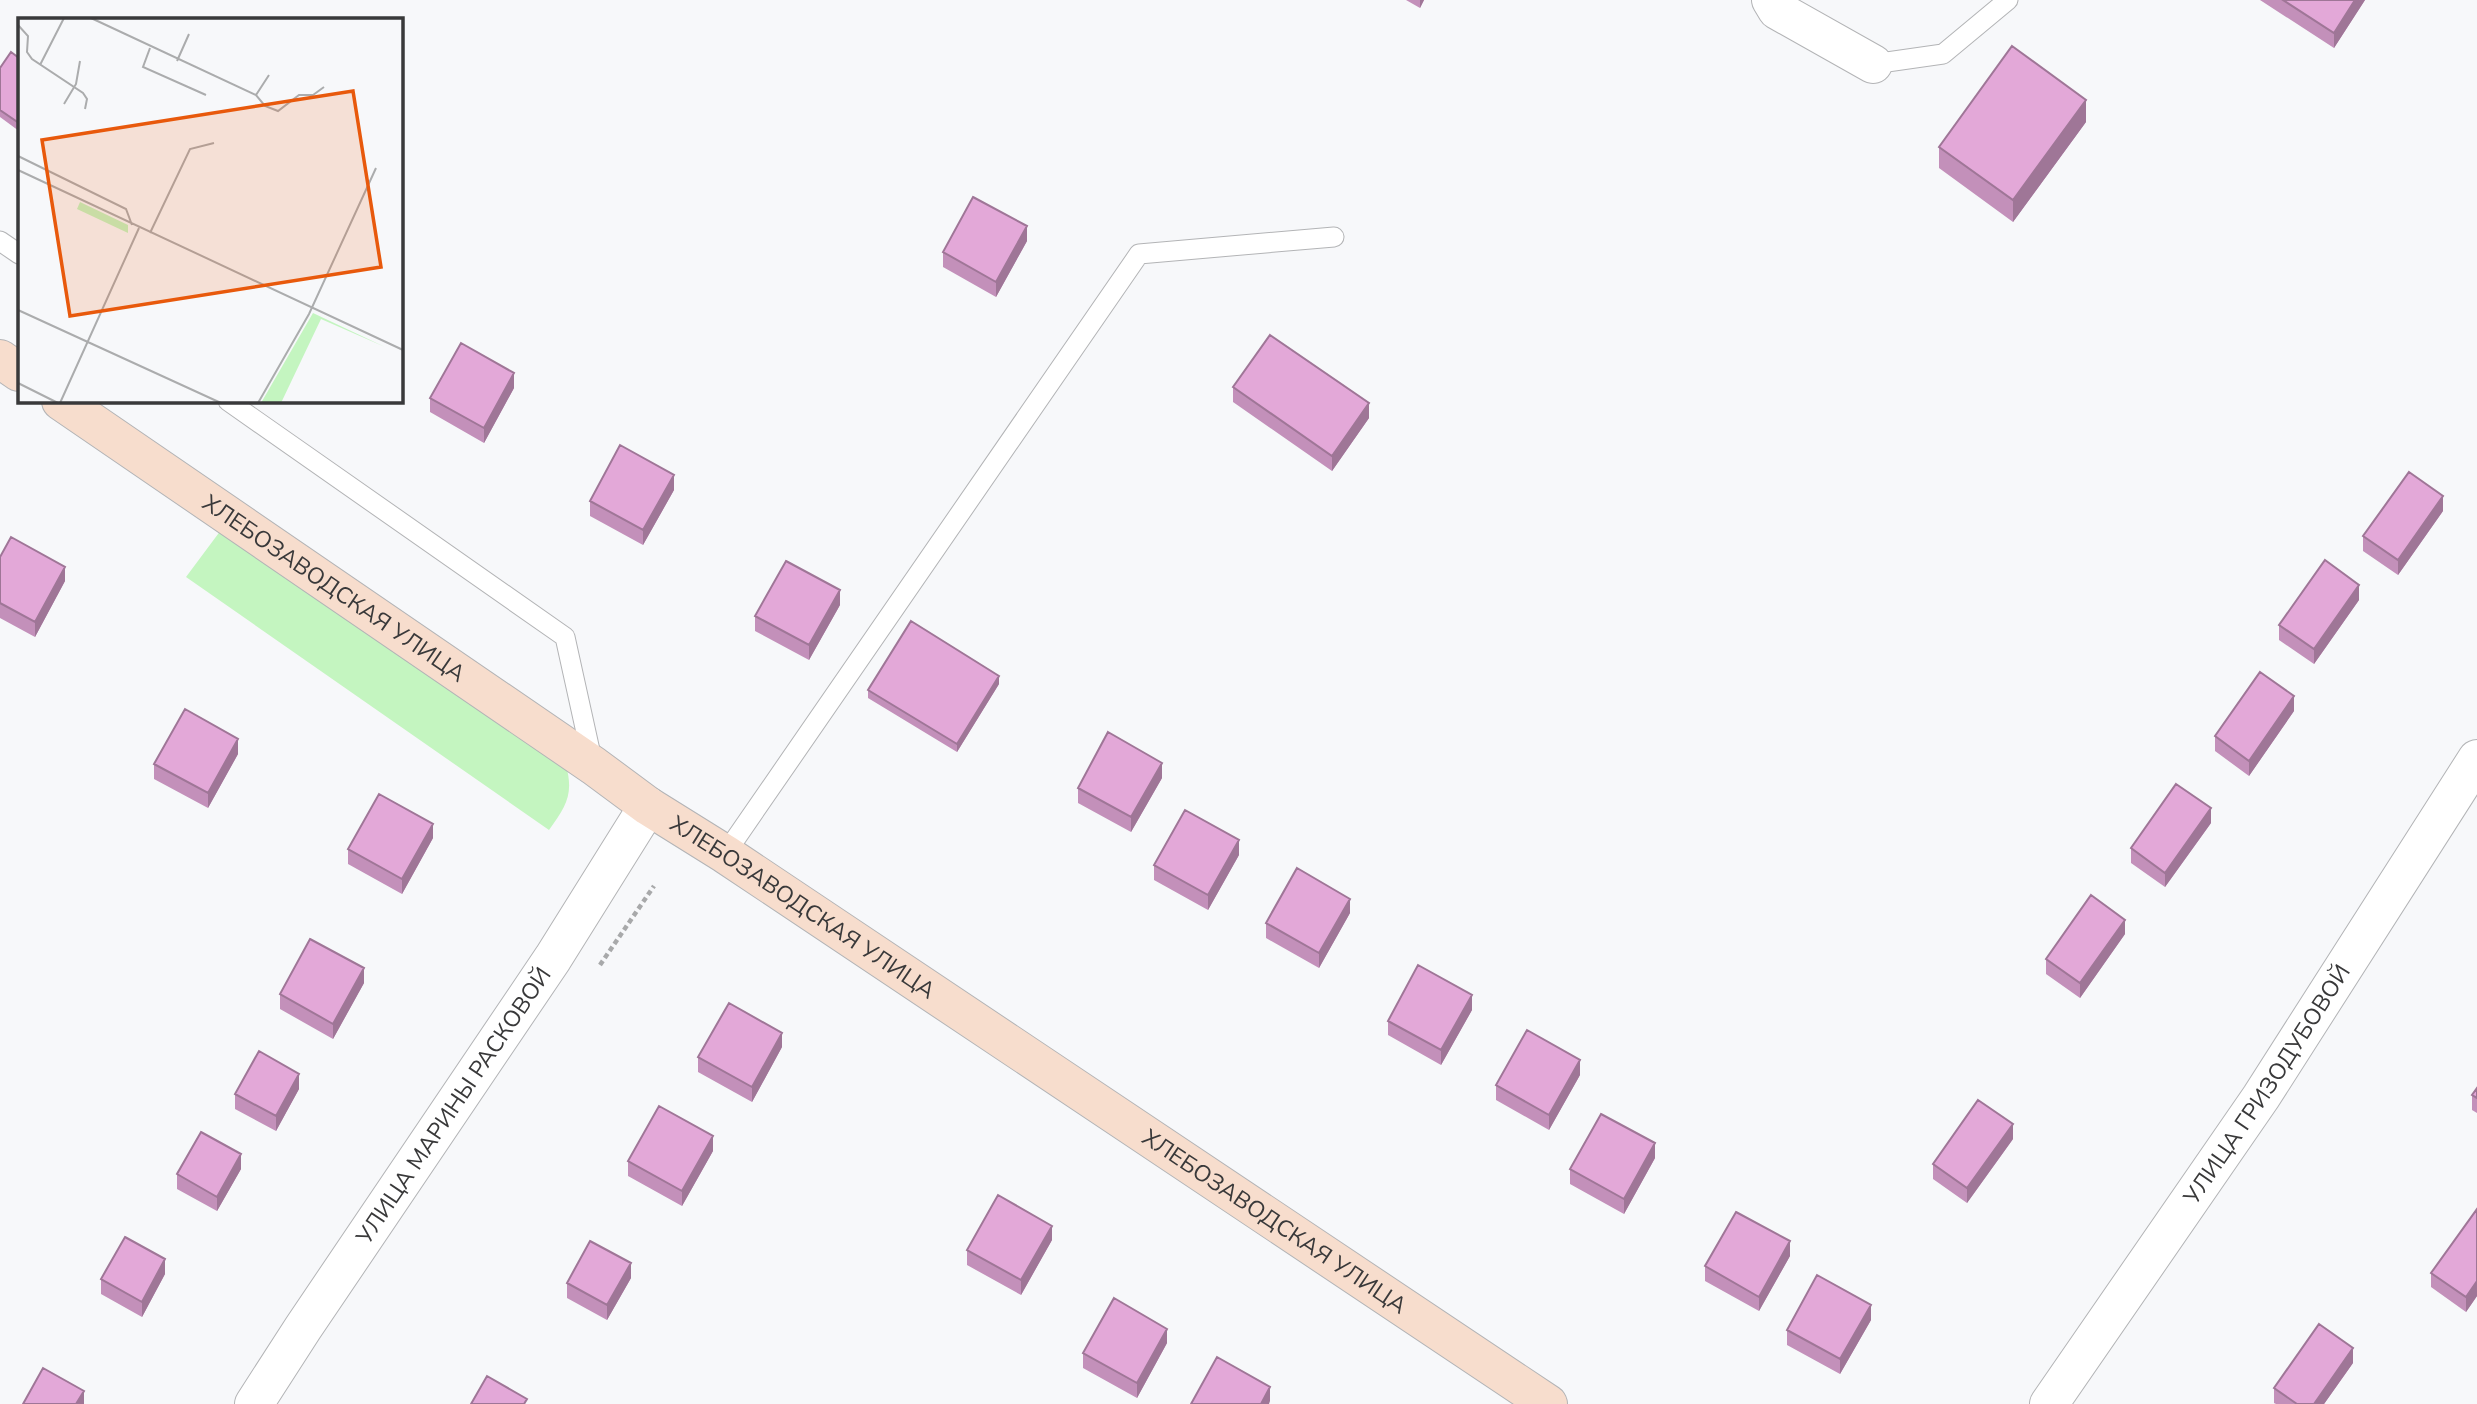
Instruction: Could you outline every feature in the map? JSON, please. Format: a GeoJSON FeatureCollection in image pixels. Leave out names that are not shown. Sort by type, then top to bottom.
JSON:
{"type":"FeatureCollection","features":[{"type":"Feature","properties":{"kind":"street"},"geometry":{"type":"LineString","coordinates":[[1771,0],[1777,10],[1873,64]]}},
{"type":"Feature","properties":{"kind":"street"},"geometry":{"type":"LineString","coordinates":[[0,359],[18,371]]}},
{"type":"Feature","properties":{"kind":"street","name":"ХЛЕБОЗАВОДСКАЯ УЛИЦА"},"geometry":{"type":"LineString","coordinates":[[62,402],[594,766],[648,806],[1548,1404]]}},
{"type":"Feature","properties":{"kind":"street","name":"УЛИЦА ГРИЗОДУБОВОЙ"},"geometry":{"type":"LineString","coordinates":[[2049,1404],[2261,1097],[2477,759]]}},
{"type":"Feature","properties":{"kind":"street","name":"УЛИЦА МАРИНЫ РАСКОВОЙ"},"geometry":{"type":"LineString","coordinates":[[254,1404],[553,958],[648,806]]}},
{"type":"Feature","properties":{"kind":"lane"},"geometry":{"type":"LineString","coordinates":[[1873,64],[1943,54],[2008,0]]}},
{"type":"Feature","properties":{"kind":"lane"},"geometry":{"type":"LineString","coordinates":[[724,854],[1139,254],[1334,237]]}},
{"type":"Feature","properties":{"kind":"lane"},"geometry":{"type":"LineString","coordinates":[[0,241],[18,253]]}},
{"type":"Feature","properties":{"kind":"lane"},"geometry":{"type":"LineString","coordinates":[[229,402],[565,637],[594,766]]}},
{"type":"Feature","properties":{"kind":"green space"},"geometry":{"type":"Polygon","coordinates":[[[221,530],[566,765],[569,784],[567,800],[549,830],[186,577],[221,530]]]}},
{"type":"Feature","properties":{"kind":"building"},"geometry":{"type":"Polygon","coordinates":[[[2283,0],[2355,0],[2334,33],[2283,0]]]}},
{"type":"Feature","properties":{"kind":"building"},"geometry":{"type":"Polygon","coordinates":[[[2012,46],[2086,100],[2013,200],[1939,147],[2012,46]]]}},
{"type":"Feature","properties":{"kind":"building"},"geometry":{"type":"Polygon","coordinates":[[[11,52],[18,57],[18,122],[0,110],[0,68],[11,52]]]}},
{"type":"Feature","properties":{"kind":"building"},"geometry":{"type":"Polygon","coordinates":[[[973,197],[1027,226],[996,282],[943,252],[973,197]]]}},
{"type":"Feature","properties":{"kind":"building"},"geometry":{"type":"Polygon","coordinates":[[[1270,335],[1369,403],[1332,456],[1233,387],[1270,335]]]}},
{"type":"Feature","properties":{"kind":"building"},"geometry":{"type":"Polygon","coordinates":[[[461,343],[514,373],[484,428],[430,398],[461,343]]]}},
{"type":"Feature","properties":{"kind":"building"},"geometry":{"type":"Polygon","coordinates":[[[620,445],[674,475],[643,530],[590,501],[620,445]]]}},
{"type":"Feature","properties":{"kind":"building"},"geometry":{"type":"Polygon","coordinates":[[[2409,472],[2443,496],[2398,560],[2363,536],[2409,472]]]}},
{"type":"Feature","properties":{"kind":"building"},"geometry":{"type":"Polygon","coordinates":[[[11,537],[65,567],[35,622],[0,603],[0,557],[11,537]]]}},
{"type":"Feature","properties":{"kind":"building"},"geometry":{"type":"Polygon","coordinates":[[[2325,560],[2359,585],[2314,649],[2279,625],[2325,560]]]}},
{"type":"Feature","properties":{"kind":"building"},"geometry":{"type":"Polygon","coordinates":[[[786,561],[840,590],[809,645],[755,616],[786,561]]]}},
{"type":"Feature","properties":{"kind":"building"},"geometry":{"type":"Polygon","coordinates":[[[911,621],[999,676],[957,744],[868,690],[911,621]]]}},
{"type":"Feature","properties":{"kind":"building"},"geometry":{"type":"Polygon","coordinates":[[[2260,672],[2294,696],[2249,761],[2215,736],[2260,672]]]}},
{"type":"Feature","properties":{"kind":"building"},"geometry":{"type":"Polygon","coordinates":[[[185,709],[238,739],[208,793],[154,764],[185,709]]]}},
{"type":"Feature","properties":{"kind":"building"},"geometry":{"type":"Polygon","coordinates":[[[1108,732],[1162,763],[1131,817],[1078,788],[1108,732]]]}},
{"type":"Feature","properties":{"kind":"building"},"geometry":{"type":"Polygon","coordinates":[[[2176,784],[2211,808],[2165,873],[2131,848],[2176,784]]]}},
{"type":"Feature","properties":{"kind":"building"},"geometry":{"type":"Polygon","coordinates":[[[379,794],[433,824],[402,879],[348,849],[379,794]]]}},
{"type":"Feature","properties":{"kind":"building"},"geometry":{"type":"Polygon","coordinates":[[[1185,810],[1239,840],[1208,895],[1154,865],[1185,810]]]}},
{"type":"Feature","properties":{"kind":"building"},"geometry":{"type":"Polygon","coordinates":[[[1297,868],[1350,899],[1319,953],[1266,923],[1297,868]]]}},
{"type":"Feature","properties":{"kind":"building"},"geometry":{"type":"Polygon","coordinates":[[[2091,895],[2125,920],[2080,983],[2046,959],[2091,895]]]}},
{"type":"Feature","properties":{"kind":"building"},"geometry":{"type":"Polygon","coordinates":[[[310,939],[364,968],[333,1024],[280,994],[310,939]]]}},
{"type":"Feature","properties":{"kind":"building"},"geometry":{"type":"Polygon","coordinates":[[[1418,965],[1472,995],[1441,1050],[1388,1021],[1418,965]]]}},
{"type":"Feature","properties":{"kind":"building"},"geometry":{"type":"Polygon","coordinates":[[[729,1003],[782,1033],[752,1087],[698,1057],[729,1003]]]}},
{"type":"Feature","properties":{"kind":"building"},"geometry":{"type":"Polygon","coordinates":[[[1527,1030],[1580,1060],[1549,1115],[1496,1085],[1527,1030]]]}},
{"type":"Feature","properties":{"kind":"building"},"geometry":{"type":"Polygon","coordinates":[[[259,1051],[299,1074],[276,1116],[235,1094],[259,1051]]]}},
{"type":"Feature","properties":{"kind":"building"},"geometry":{"type":"Polygon","coordinates":[[[1978,1100],[2013,1124],[1967,1188],[1933,1164],[1978,1100]]]}},
{"type":"Feature","properties":{"kind":"building"},"geometry":{"type":"Polygon","coordinates":[[[659,1106],[713,1136],[682,1191],[628,1161],[659,1106]]]}},
{"type":"Feature","properties":{"kind":"building"},"geometry":{"type":"Polygon","coordinates":[[[1601,1114],[1655,1143],[1624,1199],[1570,1169],[1601,1114]]]}},
{"type":"Feature","properties":{"kind":"building"},"geometry":{"type":"Polygon","coordinates":[[[201,1132],[241,1154],[217,1197],[177,1174],[201,1132]]]}},
{"type":"Feature","properties":{"kind":"building"},"geometry":{"type":"Polygon","coordinates":[[[998,1195],[1052,1226],[1021,1280],[967,1250],[998,1195]]]}},
{"type":"Feature","properties":{"kind":"building"},"geometry":{"type":"Polygon","coordinates":[[[2477,1209],[2477,1281],[2466,1297],[2431,1273],[2477,1209]]]}},
{"type":"Feature","properties":{"kind":"building"},"geometry":{"type":"Polygon","coordinates":[[[1736,1212],[1790,1241],[1759,1297],[1705,1266],[1736,1212]]]}},
{"type":"Feature","properties":{"kind":"building"},"geometry":{"type":"Polygon","coordinates":[[[125,1237],[165,1259],[142,1302],[101,1279],[125,1237]]]}},
{"type":"Feature","properties":{"kind":"building"},"geometry":{"type":"Polygon","coordinates":[[[590,1241],[631,1263],[607,1305],[567,1283],[590,1241]]]}},
{"type":"Feature","properties":{"kind":"building"},"geometry":{"type":"Polygon","coordinates":[[[1817,1275],[1871,1305],[1840,1359],[1787,1330],[1817,1275]]]}},
{"type":"Feature","properties":{"kind":"building"},"geometry":{"type":"Polygon","coordinates":[[[1114,1298],[1167,1329],[1137,1383],[1083,1353],[1114,1298]]]}},
{"type":"Feature","properties":{"kind":"building"},"geometry":{"type":"Polygon","coordinates":[[[2319,1324],[2353,1348],[2314,1404],[2297,1404],[2274,1388],[2319,1324]]]}},
{"type":"Feature","properties":{"kind":"building"},"geometry":{"type":"Polygon","coordinates":[[[1217,1357],[1270,1387],[1261,1404],[1191,1404],[1217,1357]]]}},
{"type":"Feature","properties":{"kind":"building"},"geometry":{"type":"Polygon","coordinates":[[[43,1368],[84,1391],[76,1404],[23,1404],[43,1368]]]}},
{"type":"Feature","properties":{"kind":"building"},"geometry":{"type":"Polygon","coordinates":[[[487,1376],[527,1399],[524,1404],[471,1404],[487,1376]]]}}]}
